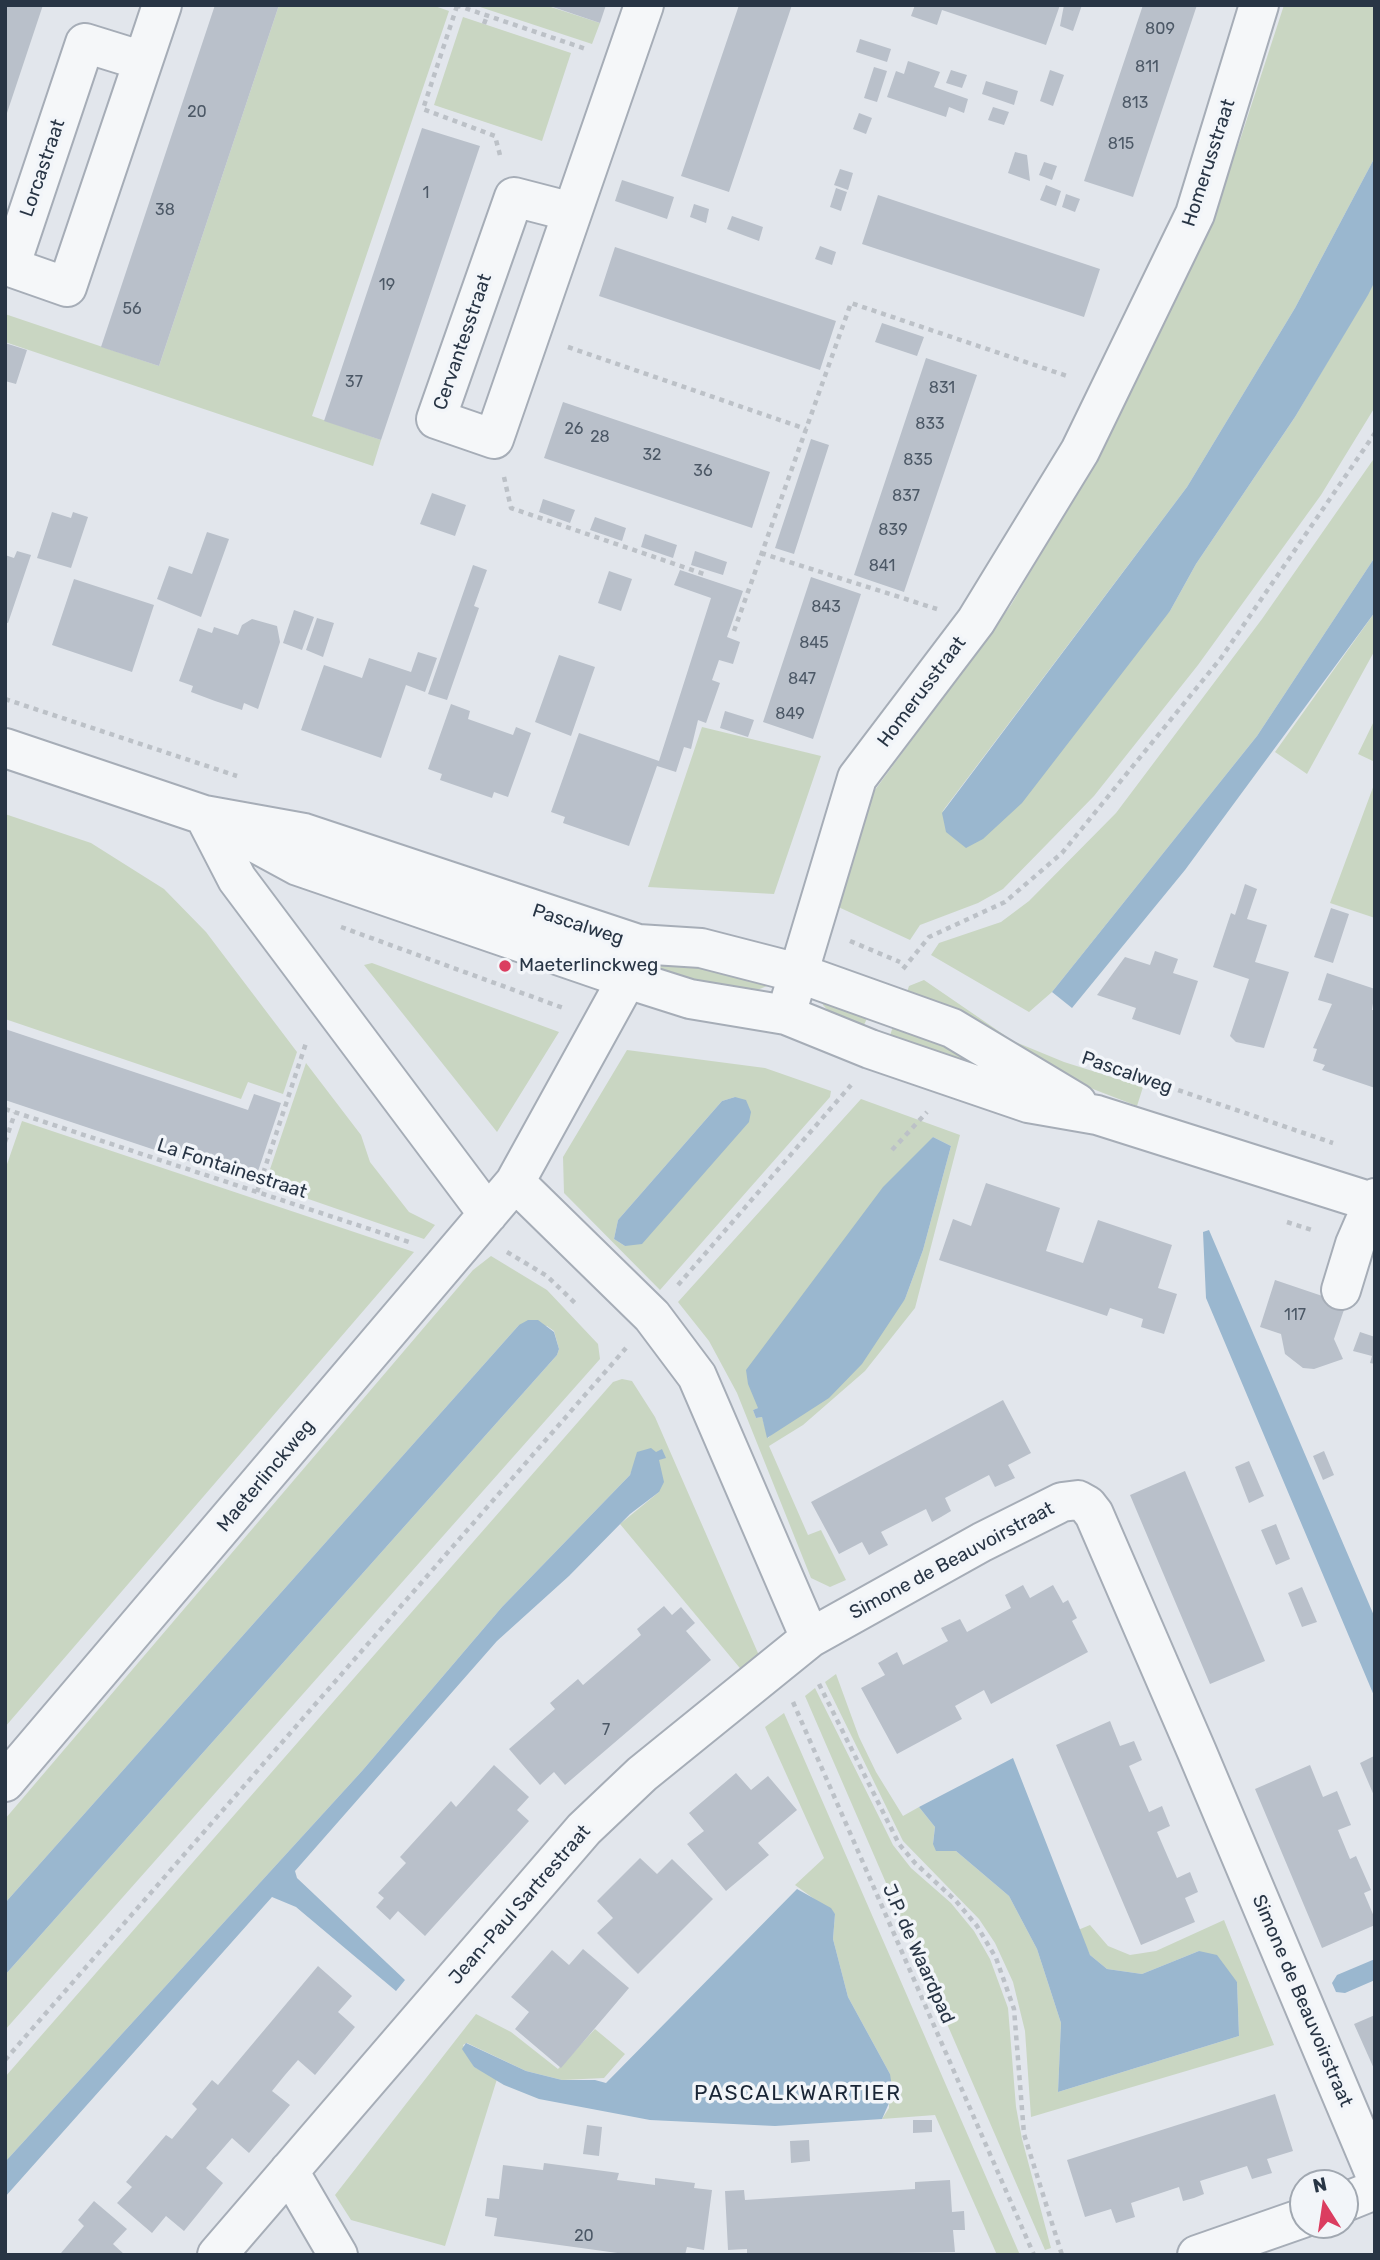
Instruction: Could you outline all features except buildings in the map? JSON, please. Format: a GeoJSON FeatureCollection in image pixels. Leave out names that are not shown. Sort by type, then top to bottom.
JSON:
{"type":"FeatureCollection","features":[{"type":"Feature","properties":{"kind":"street","name":"Lorcastraat"},"geometry":{"type":"LineString","coordinates":[[144,61],[85,43],[10,267],[67,287],[144,61],[162,5]]}},
{"type":"Feature","properties":{"kind":"street"},"geometry":{"type":"LineString","coordinates":[[495,439],[644,5]]}},
{"type":"Feature","properties":{"kind":"street","name":"Homerusstraat"},"geometry":{"type":"LineString","coordinates":[[786,1015],[858,778],[976,621],[1080,451],[1195,214],[1259,5]]}},
{"type":"Feature","properties":{"kind":"street"},"geometry":{"type":"LineString","coordinates":[[514,197],[572,212]]}},
{"type":"Feature","properties":{"kind":"street","name":"Cervantesstraat"},"geometry":{"type":"LineString","coordinates":[[495,439],[436,419],[514,197]]}},
{"type":"Feature","properties":{"kind":"street","name":"Pascalweg"},"geometry":{"type":"LineString","coordinates":[[5,748],[204,815],[298,866],[632,961],[690,999],[786,1015],[870,1049],[1028,1103],[1097,1115],[1374,1201]]}},
{"type":"Feature","properties":{"kind":"street"},"geometry":{"type":"LineString","coordinates":[[204,815],[237,879],[488,1214]]}},
{"type":"Feature","properties":{"kind":"street","name":"Pascalweg"},"geometry":{"type":"LineString","coordinates":[[632,961],[701,948],[799,973],[952,1028],[1097,1115]]}},
{"type":"Feature","properties":{"kind":"street","name":"Maeterlinckweg"},"geometry":{"type":"LineString","coordinates":[[5,1782],[515,1182],[632,961]]}},
{"type":"Feature","properties":{"kind":"street"},"geometry":{"type":"LineString","coordinates":[[515,1182],[652,1316],[697,1376],[810,1638]]}},
{"type":"Feature","properties":{"kind":"street"},"geometry":{"type":"LineString","coordinates":[[1341,1290],[1355,1244],[1374,1201]]}},
{"type":"Feature","properties":{"kind":"street","name":"Simone de Beauvoirstraat"},"geometry":{"type":"LineString","coordinates":[[810,1638],[982,1542],[1062,1502],[1078,1500],[1087,1505],[1094,1514],[1197,1752],[1375,2174]]}},
{"type":"Feature","properties":{"kind":"street","name":"Jean-Paul Sartrestraat"},"geometry":{"type":"LineString","coordinates":[[217,2255],[584,1829],[642,1774],[810,1638]]}},
{"type":"Feature","properties":{"kind":"street"},"geometry":{"type":"LineString","coordinates":[[289,2171],[338,2255]]}},
{"type":"Feature","properties":{"kind":"street"},"geometry":{"type":"LineString","coordinates":[[1197,2255],[1289,2223]]}},
{"type":"Feature","properties":{"kind":"path"},"geometry":{"type":"LineString","coordinates":[[514,197],[495,136],[423,109],[456,6],[623,61]]}},
{"type":"Feature","properties":{"kind":"path"},"geometry":{"type":"LineString","coordinates":[[484,24],[487,16]]}},
{"type":"Feature","properties":{"kind":"path"},"geometry":{"type":"LineString","coordinates":[[734,631],[851,303],[1110,391]]}},
{"type":"Feature","properties":{"kind":"path"},"geometry":{"type":"LineString","coordinates":[[531,334],[806,429]]}},
{"type":"Feature","properties":{"kind":"path"},"geometry":{"type":"LineString","coordinates":[[906,965],[929,937],[1005,902],[1062,853],[1221,658],[1375,433]]}},
{"type":"Feature","properties":{"kind":"path"},"geometry":{"type":"LineString","coordinates":[[495,439],[511,508],[704,574]]}},
{"type":"Feature","properties":{"kind":"path"},"geometry":{"type":"LineString","coordinates":[[761,553],[976,621]]}},
{"type":"Feature","properties":{"kind":"path"},"geometry":{"type":"LineString","coordinates":[[815,926],[916,970]]}},
{"type":"Feature","properties":{"kind":"path"},"geometry":{"type":"LineString","coordinates":[[257,1192],[322,995]]}},
{"type":"Feature","properties":{"kind":"path","name":"Pascalweg"},"geometry":{"type":"LineString","coordinates":[[1087,1059],[1335,1144]]}},
{"type":"Feature","properties":{"kind":"path"},"geometry":{"type":"LineString","coordinates":[[5,2060],[624,1351],[858,1077]]}},
{"type":"Feature","properties":{"kind":"path"},"geometry":{"type":"LineString","coordinates":[[892,1150],[934,1103]]}},
{"type":"Feature","properties":{"kind":"path","name":"La Fontainestraat"},"geometry":{"type":"LineString","coordinates":[[5,1109],[450,1256]]}},
{"type":"Feature","properties":{"kind":"path"},"geometry":{"type":"LineString","coordinates":[[5,1142],[15,1113]]}},
{"type":"Feature","properties":{"kind":"path"},"geometry":{"type":"LineString","coordinates":[[488,1214],[506,1252],[547,1276],[584,1311]]}},
{"type":"Feature","properties":{"kind":"path"},"geometry":{"type":"LineString","coordinates":[[618,1345],[631,1360]]}},
{"type":"Feature","properties":{"kind":"path"},"geometry":{"type":"LineString","coordinates":[[810,1638],[818,1682],[899,1843],[915,1863],[956,1901],[977,1926],[996,1958],[1014,2009],[1024,2134],[1062,2255]]}},
{"type":"Feature","properties":{"kind":"path","name":"J.P. de Waardpad"},"geometry":{"type":"LineString","coordinates":[[776,1664],[1034,2255]]}},
{"type":"Feature","properties":{"kind":"green space"},"geometry":{"type":"Polygon","coordinates":[[[279,5],[432,5],[449,11],[312,416],[381,440],[373,466],[5,342],[5,314],[159,366],[279,5]]]}},
{"type":"Feature","properties":{"kind":"green space"},"geometry":{"type":"Polygon","coordinates":[[[474,5],[545,5],[600,23],[592,44],[474,5]]]}},
{"type":"Feature","properties":{"kind":"green space"},"geometry":{"type":"Polygon","coordinates":[[[1284,5],[1375,5],[1375,157],[1295,308],[1187,487],[942,812],[1170,611],[1196,564],[1295,417],[1375,281],[1375,407],[1321,495],[1198,665],[1094,796],[1003,889],[978,903],[920,925],[910,940],[834,905],[869,798],[1011,605],[1108,439],[1182,288],[1240,140],[1284,5]]]}},
{"type":"Feature","properties":{"kind":"green space"},"geometry":{"type":"Polygon","coordinates":[[[463,17],[571,53],[542,141],[434,105],[463,17]]]}},
{"type":"Feature","properties":{"kind":"green space"},"geometry":{"type":"Polygon","coordinates":[[[1375,457],[1375,557],[1257,736],[1052,992],[1029,1012],[931,955],[939,943],[1001,922],[1029,901],[1116,813],[1262,619],[1375,457]]]}},
{"type":"Feature","properties":{"kind":"green space"},"geometry":{"type":"Polygon","coordinates":[[[1375,612],[1375,650],[1307,774],[1275,752],[1375,612]]]}},
{"type":"Feature","properties":{"kind":"green space"},"geometry":{"type":"Polygon","coordinates":[[[1375,719],[1375,762],[1358,754],[1375,719]]]}},
{"type":"Feature","properties":{"kind":"green space"},"geometry":{"type":"Polygon","coordinates":[[[702,727],[821,756],[774,894],[648,887],[702,727]]]}},
{"type":"Feature","properties":{"kind":"green space"},"geometry":{"type":"Polygon","coordinates":[[[1375,782],[1375,918],[1330,903],[1375,782]]]}},
{"type":"Feature","properties":{"kind":"green space"},"geometry":{"type":"Polygon","coordinates":[[[5,814],[91,843],[164,889],[206,932],[297,1052],[283,1094],[248,1082],[241,1099],[5,1019],[5,814]]]}},
{"type":"Feature","properties":{"kind":"green space"},"geometry":{"type":"Polygon","coordinates":[[[666,957],[772,978],[767,986],[750,993],[748,988],[699,984],[640,966],[666,957]]]}},
{"type":"Feature","properties":{"kind":"green space"},"geometry":{"type":"Polygon","coordinates":[[[372,963],[559,1032],[497,1132],[364,965],[372,963]]]}},
{"type":"Feature","properties":{"kind":"green space"},"geometry":{"type":"Polygon","coordinates":[[[924,980],[1013,1041],[1064,1062],[1143,1087],[1137,1106],[1067,1079],[905,998],[909,986],[924,980]]]}},
{"type":"Feature","properties":{"kind":"green space"},"geometry":{"type":"Polygon","coordinates":[[[819,993],[871,1009],[861,1032],[839,1022],[823,1005],[819,993]]]}},
{"type":"Feature","properties":{"kind":"green space"},"geometry":{"type":"Polygon","coordinates":[[[896,1018],[997,1073],[887,1044],[896,1018]]]}},
{"type":"Feature","properties":{"kind":"green space"},"geometry":{"type":"Polygon","coordinates":[[[627,1050],[765,1068],[831,1091],[830,1097],[660,1290],[564,1193],[563,1157],[627,1050]],[[735,1097],[722,1101],[618,1220],[614,1239],[625,1246],[735,1097]]]}},
{"type":"Feature","properties":{"kind":"green space"},"geometry":{"type":"Polygon","coordinates":[[[306,1063],[361,1135],[370,1162],[409,1212],[435,1225],[424,1239],[265,1184],[306,1063]]]}},
{"type":"Feature","properties":{"kind":"green space"},"geometry":{"type":"Polygon","coordinates":[[[861,1099],[960,1135],[915,1308],[865,1371],[803,1425],[769,1446],[808,1535],[821,1530],[846,1580],[830,1587],[811,1578],[737,1393],[709,1341],[678,1302],[861,1099]],[[933,1137],[758,1408],[753,1410],[756,1418],[762,1417],[768,1438],[905,1299],[923,1250],[951,1146],[933,1137]]]}},
{"type":"Feature","properties":{"kind":"green space"},"geometry":{"type":"Polygon","coordinates":[[[22,1121],[414,1252],[5,1727],[5,1170],[22,1121]]]}},
{"type":"Feature","properties":{"kind":"green space"},"geometry":{"type":"Polygon","coordinates":[[[491,1256],[547,1290],[598,1344],[600,1359],[5,2030],[5,1975],[557,1355],[559,1349],[554,1331],[547,1326],[519,1325],[5,1903],[5,1819],[473,1270],[491,1256]]]}},
{"type":"Feature","properties":{"kind":"green space"},"geometry":{"type":"Polygon","coordinates":[[[622,1379],[632,1381],[655,1417],[761,1660],[744,1673],[620,1524],[659,1492],[634,1465],[630,1475],[502,1607],[362,1771],[5,2162],[5,2077],[613,1382],[622,1379]]]}},
{"type":"Feature","properties":{"kind":"green space"},"geometry":{"type":"Polygon","coordinates":[[[836,1674],[859,1737],[876,1772],[903,1816],[919,1807],[935,1827],[933,1843],[956,1851],[1009,1896],[1037,1949],[1061,2023],[1058,2092],[1239,2036],[1237,1982],[1199,1951],[1142,1974],[1107,1969],[1090,1955],[1078,1930],[1090,1925],[1108,1946],[1130,1955],[1156,1951],[1224,1920],[1274,2045],[1031,2117],[1025,2031],[1013,1982],[995,1943],[979,1919],[903,1841],[825,1682],[836,1674]]]}},
{"type":"Feature","properties":{"kind":"green space"},"geometry":{"type":"Polygon","coordinates":[[[815,1688],[893,1845],[911,1868],[951,1903],[974,1931],[990,1959],[1008,2008],[1016,2107],[1051,2248],[1045,2250],[805,1696],[815,1688]]]}},
{"type":"Feature","properties":{"kind":"green space"},"geometry":{"type":"Polygon","coordinates":[[[784,1713],[1020,2255],[997,2255],[935,2115],[882,2119],[889,2108],[890,2074],[848,1997],[833,1939],[835,1914],[795,1885],[824,1858],[765,1727],[784,1713]]]}},
{"type":"Feature","properties":{"kind":"green space"},"geometry":{"type":"Polygon","coordinates":[[[476,2014],[511,2032],[558,2069],[595,2029],[625,2054],[604,2078],[562,2080],[526,2071],[467,2043],[463,2045],[474,2067],[497,2079],[445,2246],[351,2220],[335,2195],[476,2014]]]}},
{"type":"Feature","properties":{"kind":"water"},"geometry":{"type":"Polygon","coordinates":[[[1375,157],[1375,281],[1368,295],[1295,417],[1196,564],[1170,611],[1022,803],[983,839],[966,848],[946,832],[942,813],[1187,487],[1295,308],[1375,157]]]}},
{"type":"Feature","properties":{"kind":"water"},"geometry":{"type":"Polygon","coordinates":[[[1375,557],[1375,612],[1185,870],[1072,1008],[1052,992],[1257,736],[1375,557]]]}},
{"type":"Feature","properties":{"kind":"water"},"geometry":{"type":"Polygon","coordinates":[[[735,1097],[746,1100],[751,1112],[749,1122],[642,1244],[625,1246],[614,1239],[618,1220],[722,1101],[735,1097]]]}},
{"type":"Feature","properties":{"kind":"water"},"geometry":{"type":"Polygon","coordinates":[[[933,1137],[951,1146],[923,1250],[905,1299],[862,1364],[829,1398],[767,1438],[762,1417],[756,1418],[753,1410],[758,1408],[748,1384],[746,1370],[883,1187],[933,1137]]]}},
{"type":"Feature","properties":{"kind":"water"},"geometry":{"type":"Polygon","coordinates":[[[1209,1230],[1375,1618],[1375,1698],[1206,1298],[1203,1232],[1209,1230]]]}},
{"type":"Feature","properties":{"kind":"water"},"geometry":{"type":"Polygon","coordinates":[[[528,1320],[538,1320],[554,1332],[559,1349],[557,1355],[5,1975],[5,1903],[519,1325],[528,1320]]]}},
{"type":"Feature","properties":{"kind":"water"},"geometry":{"type":"Polygon","coordinates":[[[651,1448],[656,1452],[662,1449],[666,1458],[659,1460],[664,1482],[659,1492],[630,1514],[569,1576],[497,1641],[295,1871],[297,1878],[405,1980],[396,1991],[296,1907],[272,1897],[5,2197],[5,2162],[362,1771],[502,1607],[630,1475],[637,1452],[651,1448]]]}},
{"type":"Feature","properties":{"kind":"water"},"geometry":{"type":"Polygon","coordinates":[[[1013,1758],[1090,1955],[1107,1969],[1142,1974],[1199,1951],[1217,1955],[1237,1982],[1239,2036],[1058,2092],[1061,2023],[1037,1949],[1009,1896],[956,1851],[936,1851],[933,1844],[935,1827],[919,1807],[1013,1758]]]}},
{"type":"Feature","properties":{"kind":"water"},"geometry":{"type":"Polygon","coordinates":[[[797,1889],[831,1908],[835,1914],[833,1939],[848,1997],[890,2074],[893,2094],[882,2119],[775,2126],[650,2120],[539,2099],[504,2085],[474,2067],[462,2049],[466,2043],[526,2071],[562,2080],[595,2080],[606,2083],[797,1889]]]}},
{"type":"Feature","properties":{"kind":"water"},"geometry":{"type":"Polygon","coordinates":[[[1375,1959],[1375,1980],[1345,1993],[1336,1992],[1332,1983],[1337,1975],[1375,1959]]]}},
{"type":"Feature","properties":{"kind":"place","name":"Maeterlinckweg"},"geometry":{"type":"Point","coordinates":[505,966]}},
{"type":"Feature","properties":{"kind":"district","name":"PASCALKWARTIER"},"geometry":{"type":"Point","coordinates":[798,2094]}}]}
